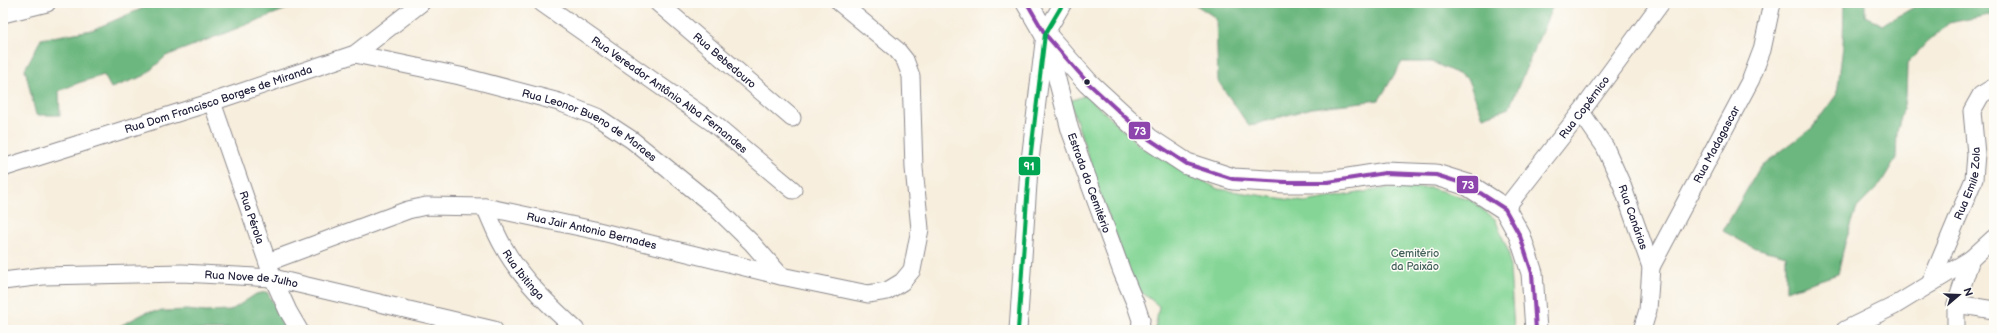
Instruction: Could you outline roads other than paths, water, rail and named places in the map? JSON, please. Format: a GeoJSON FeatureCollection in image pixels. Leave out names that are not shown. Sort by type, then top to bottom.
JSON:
{"type":"FeatureCollection","features":[{"type":"Feature","properties":{"kind":"main road"},"geometry":{"type":"LineString","coordinates":[[1027,3],[1045,34],[1111,105],[1148,139],[1187,164],[1233,179],[1285,182],[1328,182],[1385,173],[1436,175],[1468,185],[1505,209],[1520,236],[1532,274],[1536,330]]}},
{"type":"Feature","properties":{"kind":"street"},"geometry":{"type":"LineString","coordinates":[[3,14],[47,3]]}},
{"type":"Feature","properties":{"kind":"street","name":"Rua Dom Francisco Borges de Miranda"},"geometry":{"type":"LineString","coordinates":[[3,168],[212,102],[355,54],[420,3]]}},
{"type":"Feature","properties":{"kind":"street","name":"Rua Vereador Antônio Alba Fernandes"},"geometry":{"type":"LineString","coordinates":[[542,3],[713,123],[793,190]]}},
{"type":"Feature","properties":{"kind":"street","name":"Rua Bebedouro"},"geometry":{"type":"LineString","coordinates":[[658,3],[792,118]]}},
{"type":"Feature","properties":{"kind":"street","name":"Rua Jair Antonio Bernades"},"geometry":{"type":"LineString","coordinates":[[268,262],[414,209],[426,206],[449,205],[485,207],[594,230],[781,276],[868,294],[888,291],[902,282],[912,270],[920,229],[914,168],[910,76],[905,60],[897,50],[840,3]]}},
{"type":"Feature","properties":{"kind":"street"},"geometry":{"type":"LineString","coordinates":[[1018,330],[1029,169],[1045,34],[1063,3]]}},
{"type":"Feature","properties":{"kind":"street","name":"Rua Copérnico"},"geometry":{"type":"LineString","coordinates":[[1505,209],[1581,112],[1661,3]]}},
{"type":"Feature","properties":{"kind":"street","name":"Rua Madagascar"},"geometry":{"type":"LineString","coordinates":[[1650,267],[1751,79],[1762,50],[1767,8]]}},
{"type":"Feature","properties":{"kind":"street","name":"Estrada do Cemitério"},"geometry":{"type":"LineString","coordinates":[[1045,34],[1070,130],[1122,272],[1136,305],[1141,320],[1140,330]]}},
{"type":"Feature","properties":{"kind":"street","name":"Rua Leonor Bueno de Moraes"},"geometry":{"type":"LineString","coordinates":[[355,54],[460,76],[559,102],[598,117],[632,140],[715,207],[752,243],[781,276]]}},
{"type":"Feature","properties":{"kind":"street","name":"Rua Emile Zola"},"geometry":{"type":"LineString","coordinates":[[1930,284],[1974,178],[1976,154],[1972,111],[1981,95],[1994,87]]}},
{"type":"Feature","properties":{"kind":"street","name":"Rua Pérola"},"geometry":{"type":"LineString","coordinates":[[212,102],[268,262],[272,278],[299,330]]}},
{"type":"Feature","properties":{"kind":"street","name":"Rua Canárias"},"geometry":{"type":"LineString","coordinates":[[1581,112],[1604,147],[1622,185],[1650,267],[1648,310],[1642,330]]}},
{"type":"Feature","properties":{"kind":"street","name":"Rua Ibitinga"},"geometry":{"type":"LineString","coordinates":[[485,207],[504,247],[522,274],[551,307],[576,330]]}},
{"type":"Feature","properties":{"kind":"street"},"geometry":{"type":"LineString","coordinates":[[1845,330],[1894,306],[1971,259],[1994,238]]}},
{"type":"Feature","properties":{"kind":"street"},"geometry":{"type":"LineString","coordinates":[[1956,330],[1956,304],[1971,259]]}},
{"type":"Feature","properties":{"kind":"street","name":"Rua Nove de Julho"},"geometry":{"type":"LineString","coordinates":[[3,281],[43,276],[182,273],[272,278],[494,330]]}},
{"type":"Feature","properties":{"kind":"street"},"geometry":{"type":"LineString","coordinates":[[1956,304],[1994,310]]}},
{"type":"Feature","properties":{"kind":"park label","name":"Cemitério da Paixão"},"geometry":{"type":"Point","coordinates":[1415,259]}}]}
